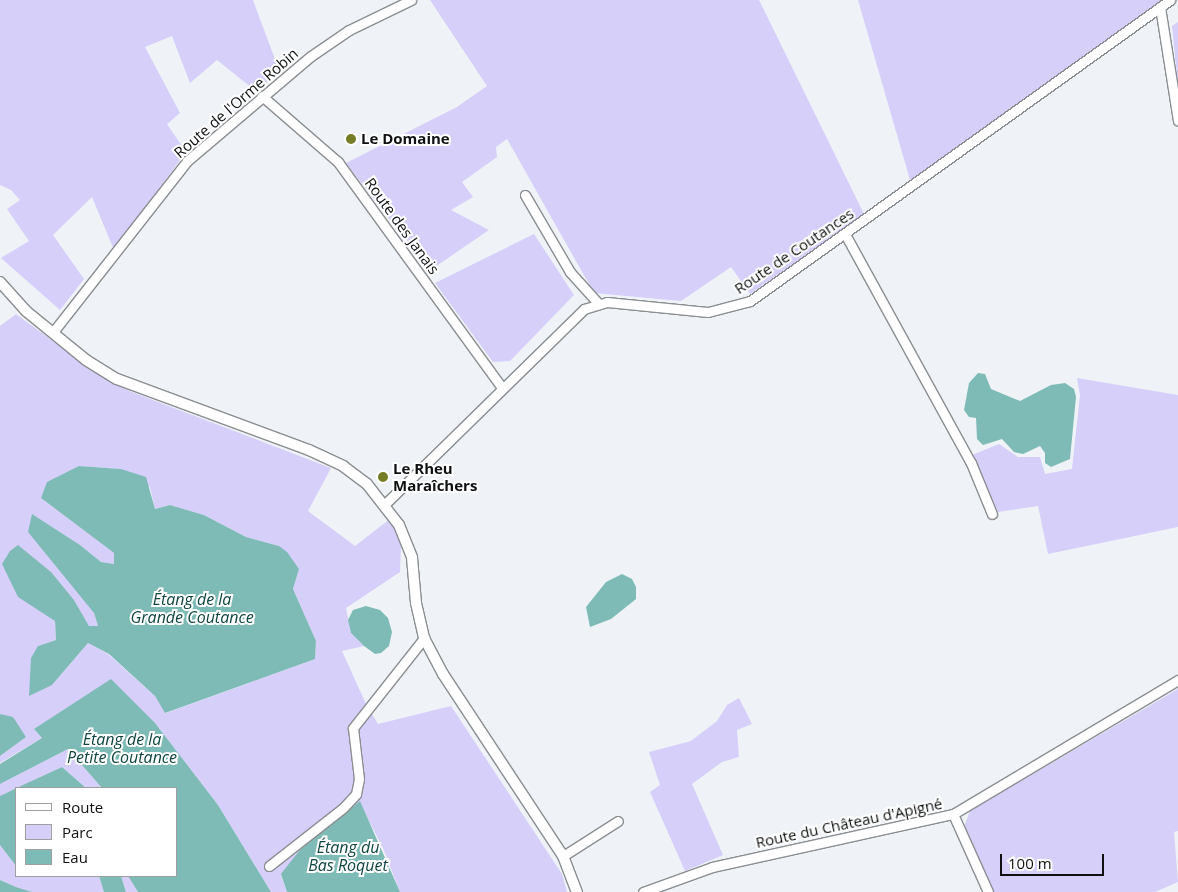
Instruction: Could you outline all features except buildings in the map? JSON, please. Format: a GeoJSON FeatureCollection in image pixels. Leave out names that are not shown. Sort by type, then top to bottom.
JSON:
{"type":"FeatureCollection","features":[{"type":"Feature","properties":{"kind":"street","name":"Route de l'Orme Robin"},"geometry":{"type":"LineString","coordinates":[[53,332],[187,162],[311,56],[349,30],[411,0]]}},
{"type":"Feature","properties":{"kind":"street","name":"Route de Coutances"},"geometry":{"type":"LineString","coordinates":[[598,303],[708,312],[750,301],[1170,0]]}},
{"type":"Feature","properties":{"kind":"street"},"geometry":{"type":"LineString","coordinates":[[1160,7],[1178,121]]}},
{"type":"Feature","properties":{"kind":"street","name":"Route des Janais"},"geometry":{"type":"LineString","coordinates":[[262,96],[338,162],[502,388]]}},
{"type":"Feature","properties":{"kind":"street"},"geometry":{"type":"LineString","coordinates":[[386,504],[572,320],[598,303],[570,272],[525,195]]}},
{"type":"Feature","properties":{"kind":"street"},"geometry":{"type":"LineString","coordinates":[[845,234],[972,463],[992,514]]}},
{"type":"Feature","properties":{"kind":"street"},"geometry":{"type":"LineString","coordinates":[[0,282],[26,311],[86,360],[117,379],[309,450],[343,466],[367,484],[386,504],[399,525],[412,558],[416,603],[424,638],[462,705],[564,856],[577,892]]}},
{"type":"Feature","properties":{"kind":"street"},"geometry":{"type":"LineString","coordinates":[[269,866],[343,808],[356,794],[359,779],[353,728],[424,638]]}},
{"type":"Feature","properties":{"kind":"street","name":"Route du Château d'Apigné"},"geometry":{"type":"LineString","coordinates":[[643,892],[712,868],[953,814],[1178,680]]}},
{"type":"Feature","properties":{"kind":"street"},"geometry":{"type":"LineString","coordinates":[[953,814],[988,892]]}},
{"type":"Feature","properties":{"kind":"street"},"geometry":{"type":"LineString","coordinates":[[564,856],[618,821]]}},
{"type":"Feature","properties":{"kind":"green space"},"geometry":{"type":"Polygon","coordinates":[[[0,0],[253,0],[279,70],[257,92],[217,60],[190,83],[172,36],[145,47],[180,113],[167,124],[186,152],[114,250],[92,197],[53,235],[84,279],[60,310],[1,258],[29,241],[7,209],[20,200],[11,190],[0,185],[0,0]]]}},
{"type":"Feature","properties":{"kind":"green space"},"geometry":{"type":"Polygon","coordinates":[[[430,0],[759,0],[864,214],[750,294],[731,267],[681,301],[594,293],[507,139],[496,147],[497,157],[462,182],[473,197],[451,210],[489,230],[429,271],[346,163],[457,107],[487,86],[430,0]]]}},
{"type":"Feature","properties":{"kind":"green space"},"geometry":{"type":"Polygon","coordinates":[[[858,0],[1164,0],[910,180],[858,0]]]}},
{"type":"Feature","properties":{"kind":"green space"},"geometry":{"type":"Polygon","coordinates":[[[1178,22],[1178,85],[1172,26],[1178,22]]]}},
{"type":"Feature","properties":{"kind":"green space"},"geometry":{"type":"Polygon","coordinates":[[[534,234],[574,295],[510,361],[493,362],[435,283],[534,234]]]}},
{"type":"Feature","properties":{"kind":"green space"},"geometry":{"type":"Polygon","coordinates":[[[16,314],[102,377],[132,392],[331,468],[308,511],[355,546],[390,519],[401,545],[400,572],[346,608],[351,633],[364,646],[342,651],[366,704],[378,724],[451,706],[562,874],[567,892],[400,892],[383,848],[359,802],[281,875],[287,892],[271,892],[218,805],[155,723],[34,729],[42,738],[0,763],[0,756],[26,737],[0,714],[0,326],[16,314]],[[79,466],[41,498],[114,553],[114,564],[101,562],[80,545],[33,515],[94,613],[98,626],[89,626],[74,600],[43,612],[55,621],[56,640],[38,646],[52,685],[88,643],[108,654],[155,696],[166,713],[315,659],[316,641],[293,589],[299,569],[279,546],[246,537],[204,515],[170,505],[155,509],[150,487],[121,469],[79,466]]]}},
{"type":"Feature","properties":{"kind":"green space"},"geometry":{"type":"Polygon","coordinates":[[[1077,378],[1178,395],[1178,527],[1048,554],[1038,506],[998,512],[972,455],[999,444],[1018,457],[1040,457],[1045,474],[1072,469],[1080,395],[1077,378]]]}},
{"type":"Feature","properties":{"kind":"green space"},"geometry":{"type":"Polygon","coordinates":[[[1178,689],[1178,831],[1174,832],[1178,882],[1155,892],[992,892],[964,827],[970,811],[1178,689]]]}},
{"type":"Feature","properties":{"kind":"green space"},"geometry":{"type":"Polygon","coordinates":[[[739,698],[752,724],[737,730],[739,757],[722,762],[692,784],[723,855],[685,871],[650,792],[660,785],[649,752],[691,741],[717,721],[727,705],[739,698]]]}},
{"type":"Feature","properties":{"kind":"green space"},"geometry":{"type":"Polygon","coordinates":[[[68,749],[101,787],[85,787],[62,767],[19,787],[15,787],[15,789],[0,796],[0,784],[68,749]]]}},
{"type":"Feature","properties":{"kind":"green space"},"geometry":{"type":"Polygon","coordinates":[[[0,845],[15,865],[15,877],[99,877],[104,892],[32,892],[0,880],[0,845]]]}},
{"type":"Feature","properties":{"kind":"green space"},"geometry":{"type":"Polygon","coordinates":[[[121,877],[129,877],[138,892],[126,892],[121,877]]]}},
{"type":"Feature","properties":{"kind":"water"},"geometry":{"type":"Polygon","coordinates":[[[978,373],[985,374],[991,389],[1020,401],[1051,385],[1065,383],[1074,389],[1076,397],[1070,459],[1051,467],[1045,463],[1045,453],[1040,446],[1023,454],[1014,452],[1002,439],[983,445],[977,439],[976,418],[969,417],[964,410],[969,383],[978,373]]]}},
{"type":"Feature","properties":{"kind":"water","name":"Étang de la Grande Coutance"},"geometry":{"type":"Polygon","coordinates":[[[79,466],[121,469],[146,477],[155,509],[170,505],[204,515],[246,537],[279,546],[287,552],[299,569],[293,589],[316,641],[315,659],[165,713],[155,696],[109,654],[88,643],[52,685],[29,696],[31,658],[38,646],[56,640],[55,621],[18,597],[2,564],[10,551],[18,545],[51,572],[74,600],[89,626],[98,626],[94,613],[28,532],[32,514],[80,545],[101,562],[114,564],[114,553],[41,498],[47,482],[79,466]]]}},
{"type":"Feature","properties":{"kind":"water"},"geometry":{"type":"Polygon","coordinates":[[[622,574],[632,579],[636,587],[636,599],[611,619],[590,627],[586,607],[606,582],[622,574]]]}},
{"type":"Feature","properties":{"kind":"water"},"geometry":{"type":"Polygon","coordinates":[[[366,606],[380,610],[388,618],[392,632],[389,646],[381,653],[375,654],[351,633],[348,620],[353,610],[366,606]]]}},
{"type":"Feature","properties":{"kind":"water","name":"Étang de la Petite Coutance"},"geometry":{"type":"Polygon","coordinates":[[[111,679],[155,723],[218,805],[271,892],[138,892],[129,877],[178,877],[178,787],[101,787],[68,749],[0,784],[0,764],[42,738],[34,729],[111,679]]]}},
{"type":"Feature","properties":{"kind":"water"},"geometry":{"type":"Polygon","coordinates":[[[0,714],[13,717],[26,737],[0,756],[0,714]]]}},
{"type":"Feature","properties":{"kind":"water"},"geometry":{"type":"Polygon","coordinates":[[[62,767],[85,787],[19,787],[62,767]]]}},
{"type":"Feature","properties":{"kind":"water"},"geometry":{"type":"Polygon","coordinates":[[[15,788],[15,865],[0,845],[0,796],[15,788]]]}},
{"type":"Feature","properties":{"kind":"water","name":"Étang du Bas Roquet"},"geometry":{"type":"Polygon","coordinates":[[[360,801],[400,892],[287,892],[281,874],[300,850],[360,801]]]}},
{"type":"Feature","properties":{"kind":"water"},"geometry":{"type":"Polygon","coordinates":[[[99,877],[121,877],[126,892],[104,892],[99,877]]]}},
{"type":"Feature","properties":{"kind":"water"},"geometry":{"type":"Polygon","coordinates":[[[0,880],[16,887],[32,892],[0,892],[0,880]]]}},
{"type":"Feature","properties":{"kind":"place","name":"Le Domaine"},"geometry":{"type":"Point","coordinates":[351,139]}},
{"type":"Feature","properties":{"kind":"place","name":"Le Rheu Maraîchers"},"geometry":{"type":"Point","coordinates":[383,477]}}]}
